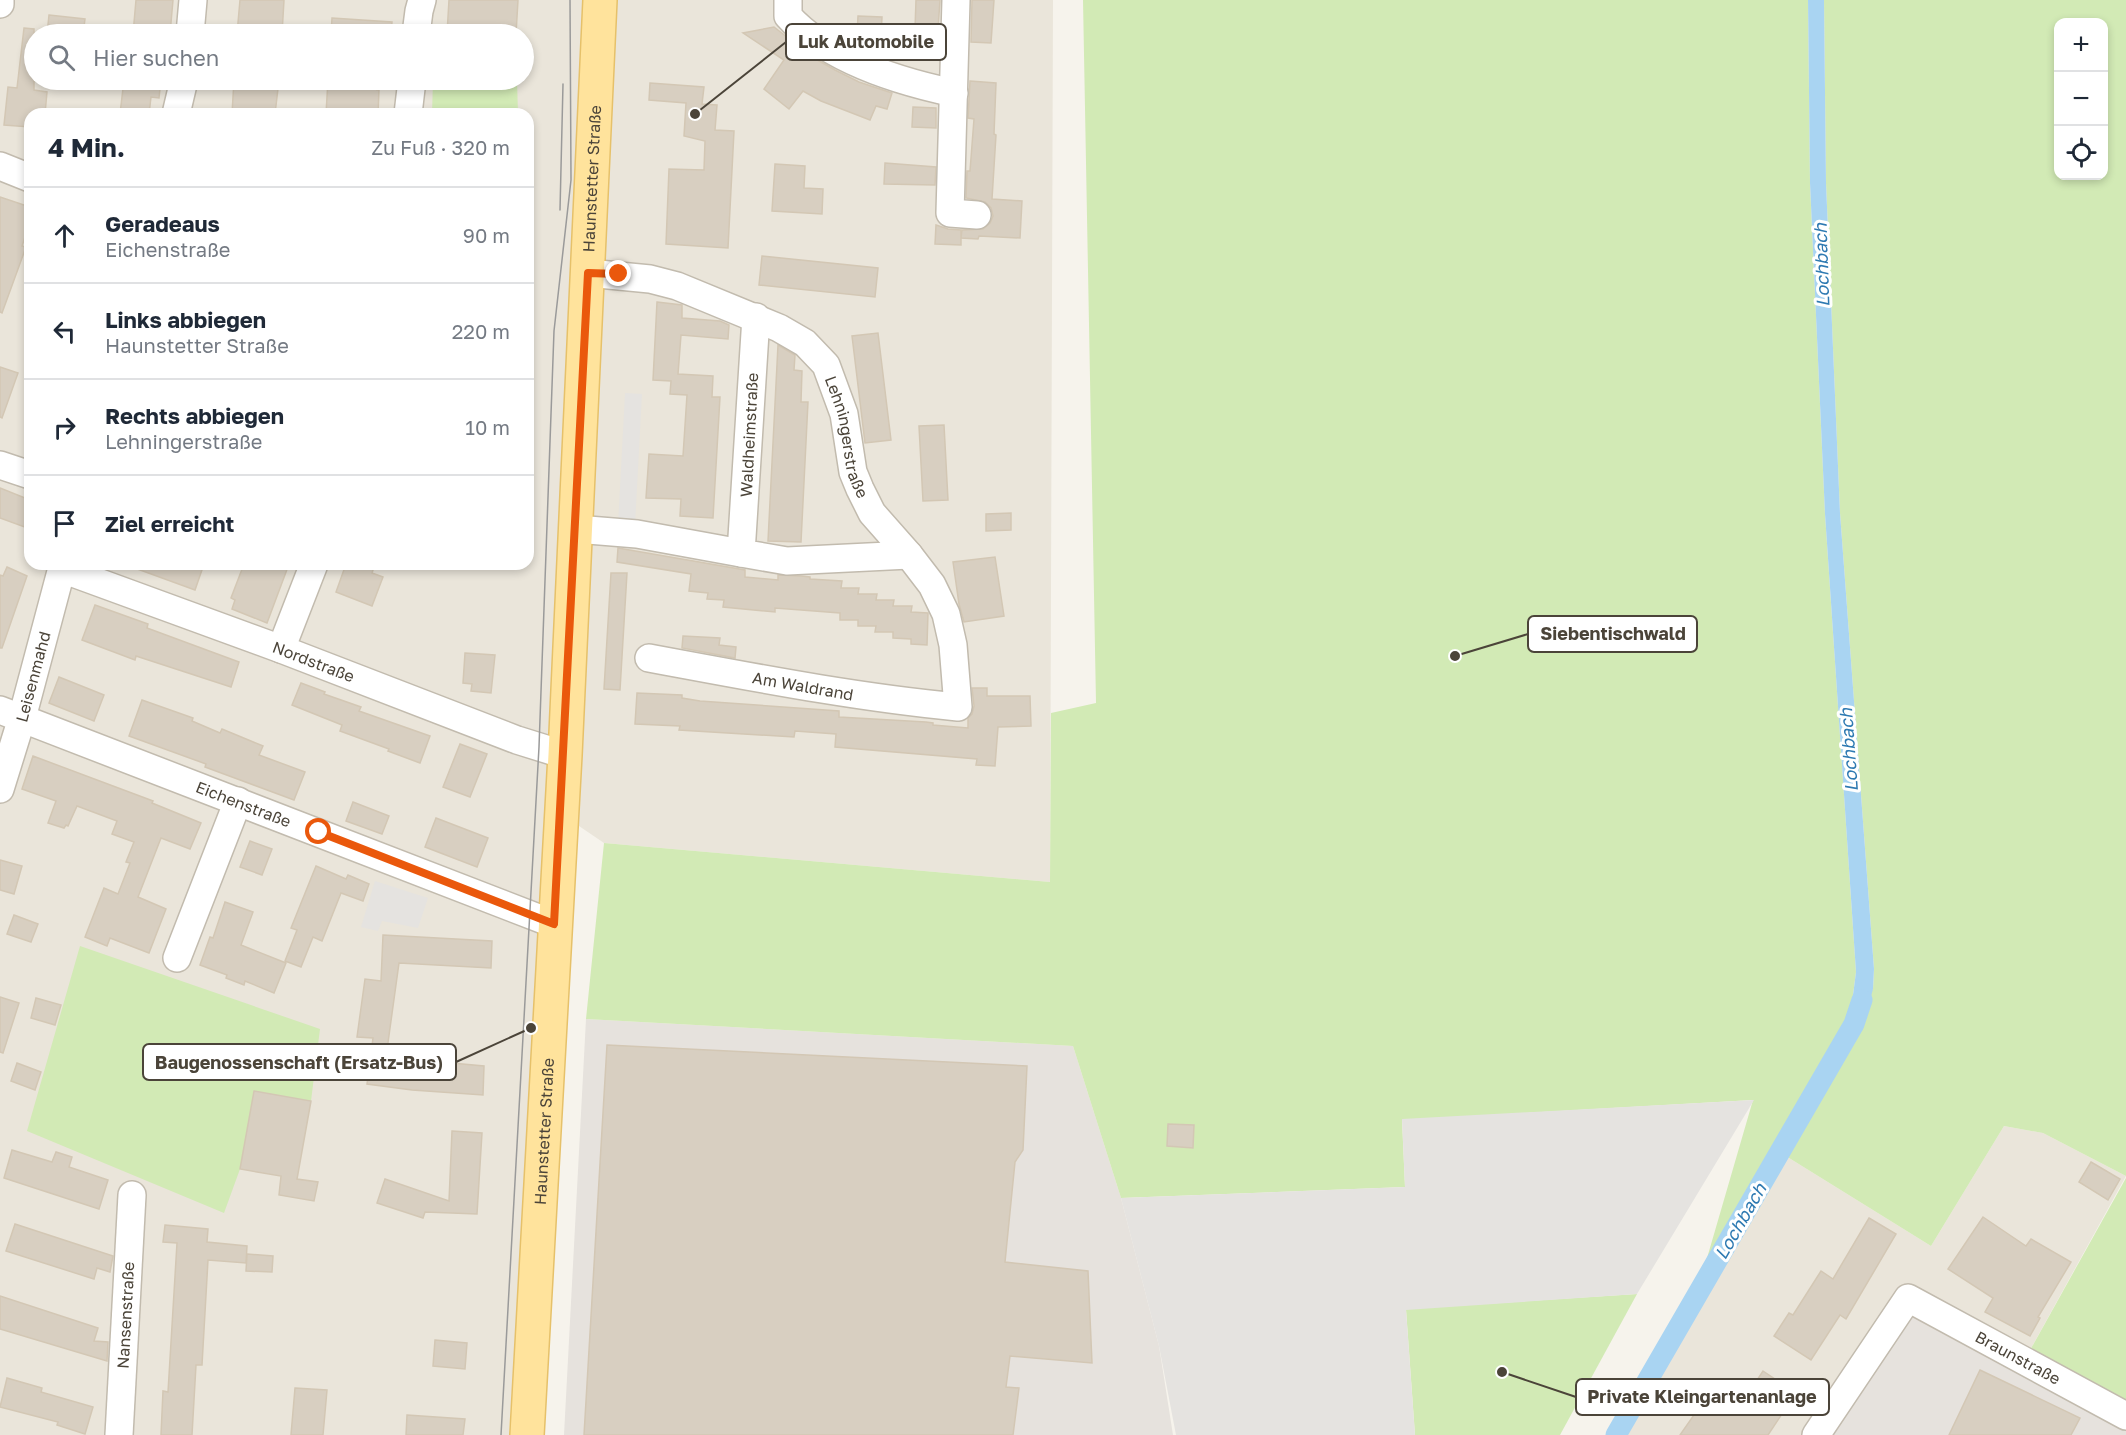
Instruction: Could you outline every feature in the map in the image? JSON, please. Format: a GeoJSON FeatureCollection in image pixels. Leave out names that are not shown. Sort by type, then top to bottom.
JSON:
{"type":"FeatureCollection","features":[{"type":"Feature","properties":{"kind":"main road","name":"Haunstetter Straße"},"geometry":{"type":"LineString","coordinates":[[527,1435],[565,755],[600,0]]}},
{"type":"Feature","properties":{"kind":"street"},"geometry":{"type":"LineString","coordinates":[[191,24],[193,0]]}},
{"type":"Feature","properties":{"kind":"street"},"geometry":{"type":"LineString","coordinates":[[417,24],[422,0]]}},
{"type":"Feature","properties":{"kind":"street"},"geometry":{"type":"LineString","coordinates":[[788,0],[788,16],[798,27],[832,50],[903,81],[954,93]]}},
{"type":"Feature","properties":{"kind":"street"},"geometry":{"type":"LineString","coordinates":[[956,0],[951,213],[977,215]]}},
{"type":"Feature","properties":{"kind":"street"},"geometry":{"type":"LineString","coordinates":[[177,108],[182,90]]}},
{"type":"Feature","properties":{"kind":"street"},"geometry":{"type":"LineString","coordinates":[[409,108],[411,90]]}},
{"type":"Feature","properties":{"kind":"street"},"geometry":{"type":"LineString","coordinates":[[0,166],[24,176]]}},
{"type":"Feature","properties":{"kind":"street","name":"Lehningerstraße"},"geometry":{"type":"LineString","coordinates":[[588,273],[619,274],[668,283],[756,318],[805,343],[826,365],[844,414],[853,472],[860,489],[872,513],[932,585],[946,614],[953,645],[958,706]]}},
{"type":"Feature","properties":{"kind":"street","name":"Waldheimstraße"},"geometry":{"type":"LineString","coordinates":[[741,553],[756,318]]}},
{"type":"Feature","properties":{"kind":"street"},"geometry":{"type":"LineString","coordinates":[[0,465],[24,473]]}},
{"type":"Feature","properties":{"kind":"street"},"geometry":{"type":"LineString","coordinates":[[576,529],[637,534],[787,561],[909,555]]}},
{"type":"Feature","properties":{"kind":"street","name":"Leisenmahd"},"geometry":{"type":"LineString","coordinates":[[0,789],[11,714],[62,570]]}},
{"type":"Feature","properties":{"kind":"street","name":"Nordstraße"},"geometry":{"type":"LineString","coordinates":[[74,570],[517,740],[565,755]]}},
{"type":"Feature","properties":{"kind":"street"},"geometry":{"type":"LineString","coordinates":[[281,649],[312,570]]}},
{"type":"Feature","properties":{"kind":"street","name":"Am Waldrand"},"geometry":{"type":"LineString","coordinates":[[649,658],[830,691],[958,706]]}},
{"type":"Feature","properties":{"kind":"street","name":"Eichenstraße"},"geometry":{"type":"LineString","coordinates":[[11,714],[554,924]]}},
{"type":"Feature","properties":{"kind":"street"},"geometry":{"type":"LineString","coordinates":[[177,958],[238,801]]}},
{"type":"Feature","properties":{"kind":"street","name":"Nansenstraße"},"geometry":{"type":"LineString","coordinates":[[119,1435],[132,1195]]}},
{"type":"Feature","properties":{"kind":"street","name":"Braunstraße"},"geometry":{"type":"LineString","coordinates":[[1816,1435],[1908,1298],[2126,1416]]}},
{"type":"Feature","properties":{"kind":"shaded area"},"geometry":{"type":"Polygon","coordinates":[[[0,0],[1053,0],[1050,882],[604,843],[551,807],[509,1435],[0,1435],[0,0]]]}},
{"type":"Feature","properties":{"kind":"shaded area"},"geometry":{"type":"Polygon","coordinates":[[[625,393],[642,394],[635,526],[618,525],[625,393]]]}},
{"type":"Feature","properties":{"kind":"shaded area"},"geometry":{"type":"Polygon","coordinates":[[[375,881],[428,898],[418,928],[382,921],[378,931],[361,927],[375,881]]]}},
{"type":"Feature","properties":{"kind":"shaded area"},"geometry":{"type":"Polygon","coordinates":[[[586,1019],[1073,1046],[1121,1198],[1159,1346],[1173,1435],[564,1435],[586,1019]]]}},
{"type":"Feature","properties":{"kind":"shaded area"},"geometry":{"type":"Polygon","coordinates":[[[1754,1100],[1637,1294],[1406,1310],[1415,1435],[1176,1435],[1159,1346],[1121,1198],[1405,1187],[1402,1119],[1754,1100]]]}},
{"type":"Feature","properties":{"kind":"shaded area"},"geometry":{"type":"Polygon","coordinates":[[[2004,1126],[2043,1133],[2126,1176],[2024,1361],[1816,1435],[1616,1435],[1781,1153],[1931,1246],[2004,1126]]]}},
{"type":"Feature","properties":{"kind":"shaded area"},"geometry":{"type":"Polygon","coordinates":[[[1908,1298],[2126,1416],[2126,1435],[1816,1435],[1908,1298]]]}},
{"type":"Feature","properties":{"kind":"green space"},"geometry":{"type":"Polygon","coordinates":[[[1083,0],[1808,0],[1810,183],[1825,514],[1856,972],[1852,1003],[1845,1024],[1873,989],[1874,969],[1840,513],[1826,183],[1824,0],[2126,0],[2126,1176],[2043,1133],[2004,1126],[1931,1246],[1781,1153],[1696,1296],[1753,1100],[1402,1120],[1405,1187],[1121,1198],[1073,1046],[586,1019],[604,843],[1050,882],[1051,713],[1096,703],[1083,0]]]}},
{"type":"Feature","properties":{"kind":"green space"},"geometry":{"type":"Polygon","coordinates":[[[433,90],[517,90],[518,108],[432,108],[433,90]]]}},
{"type":"Feature","properties":{"kind":"green space"},"geometry":{"type":"Polygon","coordinates":[[[80,946],[320,1029],[311,1101],[254,1091],[240,1169],[224,1213],[27,1131],[80,946]]]}},
{"type":"Feature","properties":{"kind":"green space"},"geometry":{"type":"Polygon","coordinates":[[[2126,1178],[2126,1416],[2024,1361],[2126,1178]]]}},
{"type":"Feature","properties":{"kind":"green space"},"geometry":{"type":"Polygon","coordinates":[[[1637,1294],[1560,1435],[1415,1435],[1406,1309],[1637,1294]]]}},
{"type":"Feature","properties":{"kind":"water"},"geometry":{"type":"Polygon","coordinates":[[[1808,0],[1824,0],[1826,183],[1840,513],[1874,969],[1873,989],[1862,1031],[1845,1024],[1852,1003],[1856,972],[1825,514],[1810,183],[1808,0]]]}},
{"type":"Feature","properties":{"kind":"building"},"geometry":{"type":"Polygon","coordinates":[[[136,0],[173,0],[171,24],[134,24],[136,0]]]}},
{"type":"Feature","properties":{"kind":"building"},"geometry":{"type":"Polygon","coordinates":[[[240,0],[284,0],[283,24],[238,24],[240,0]]]}},
{"type":"Feature","properties":{"kind":"building"},"geometry":{"type":"Polygon","coordinates":[[[449,0],[518,0],[517,24],[448,24],[449,0]]]}},
{"type":"Feature","properties":{"kind":"building"},"geometry":{"type":"Polygon","coordinates":[[[916,0],[940,0],[936,59],[914,58],[916,0]]]}},
{"type":"Feature","properties":{"kind":"building"},"geometry":{"type":"Polygon","coordinates":[[[972,0],[994,0],[991,43],[971,42],[972,0]]]}},
{"type":"Feature","properties":{"kind":"building"},"geometry":{"type":"Polygon","coordinates":[[[49,15],[85,19],[84,24],[48,24],[49,15]]]}},
{"type":"Feature","properties":{"kind":"building"},"geometry":{"type":"Polygon","coordinates":[[[858,16],[882,17],[881,37],[857,36],[858,16]]]}},
{"type":"Feature","properties":{"kind":"building"},"geometry":{"type":"Polygon","coordinates":[[[332,18],[392,22],[392,24],[332,24],[332,18]]]}},
{"type":"Feature","properties":{"kind":"building"},"geometry":{"type":"Polygon","coordinates":[[[774,27],[814,58],[835,70],[859,82],[892,93],[887,109],[876,106],[870,120],[821,101],[803,91],[789,109],[764,89],[784,60],[743,33],[774,27]]]}},
{"type":"Feature","properties":{"kind":"building"},"geometry":{"type":"Polygon","coordinates":[[[24,28],[24,90],[47,92],[46,108],[24,108],[24,127],[4,125],[8,87],[17,88],[24,28]]]}},
{"type":"Feature","properties":{"kind":"building"},"geometry":{"type":"Polygon","coordinates":[[[970,81],[996,83],[992,199],[1022,201],[1020,238],[979,236],[978,239],[961,238],[962,230],[983,229],[990,223],[993,216],[991,208],[985,202],[966,198],[974,119],[968,118],[970,81]]]}},
{"type":"Feature","properties":{"kind":"building"},"geometry":{"type":"Polygon","coordinates":[[[650,83],[704,87],[702,104],[717,105],[715,130],[734,131],[728,248],[666,244],[669,169],[704,170],[705,141],[684,136],[686,103],[649,100],[650,83]]]}},
{"type":"Feature","properties":{"kind":"building"},"geometry":{"type":"Polygon","coordinates":[[[123,90],[160,90],[159,98],[151,97],[150,108],[121,108],[123,90]]]}},
{"type":"Feature","properties":{"kind":"building"},"geometry":{"type":"Polygon","coordinates":[[[233,90],[278,90],[276,108],[232,108],[233,90]]]}},
{"type":"Feature","properties":{"kind":"building"},"geometry":{"type":"Polygon","coordinates":[[[327,90],[379,90],[378,108],[326,108],[327,90]]]}},
{"type":"Feature","properties":{"kind":"building"},"geometry":{"type":"Polygon","coordinates":[[[913,107],[936,108],[936,128],[912,127],[913,107]]]}},
{"type":"Feature","properties":{"kind":"building"},"geometry":{"type":"Polygon","coordinates":[[[885,163],[936,167],[935,185],[884,184],[885,163]]]}},
{"type":"Feature","properties":{"kind":"building"},"geometry":{"type":"Polygon","coordinates":[[[775,164],[805,166],[804,188],[823,189],[822,214],[772,211],[775,164]]]}},
{"type":"Feature","properties":{"kind":"building"},"geometry":{"type":"Polygon","coordinates":[[[0,197],[24,205],[22,246],[24,252],[2,313],[0,312],[0,197]]]}},
{"type":"Feature","properties":{"kind":"building"},"geometry":{"type":"Polygon","coordinates":[[[936,225],[961,230],[961,245],[935,244],[936,225]]]}},
{"type":"Feature","properties":{"kind":"building"},"geometry":{"type":"Polygon","coordinates":[[[762,256],[878,268],[875,297],[759,285],[762,256]]]}},
{"type":"Feature","properties":{"kind":"building"},"geometry":{"type":"Polygon","coordinates":[[[657,302],[682,305],[682,318],[720,321],[729,325],[728,339],[681,335],[678,374],[713,376],[712,397],[720,397],[713,518],[680,516],[681,499],[646,498],[649,454],[683,456],[687,395],[670,394],[671,381],[653,380],[657,302]]]}},
{"type":"Feature","properties":{"kind":"building"},"geometry":{"type":"Polygon","coordinates":[[[878,333],[891,440],[865,443],[852,336],[878,333]]]}},
{"type":"Feature","properties":{"kind":"building"},"geometry":{"type":"Polygon","coordinates":[[[778,345],[795,355],[794,370],[802,371],[801,402],[808,402],[801,542],[768,541],[778,345]]]}},
{"type":"Feature","properties":{"kind":"building"},"geometry":{"type":"Polygon","coordinates":[[[0,367],[18,373],[2,418],[0,417],[0,367]]]}},
{"type":"Feature","properties":{"kind":"building"},"geometry":{"type":"Polygon","coordinates":[[[944,425],[948,500],[923,501],[919,426],[944,425]]]}},
{"type":"Feature","properties":{"kind":"building"},"geometry":{"type":"Polygon","coordinates":[[[0,488],[24,498],[24,527],[0,518],[0,488]]]}},
{"type":"Feature","properties":{"kind":"building"},"geometry":{"type":"Polygon","coordinates":[[[1011,513],[1011,530],[986,531],[986,514],[1011,513]]]}},
{"type":"Feature","properties":{"kind":"building"},"geometry":{"type":"Polygon","coordinates":[[[618,548],[745,570],[745,577],[778,580],[778,575],[842,581],[841,588],[859,588],[858,594],[877,594],[876,600],[894,600],[893,606],[912,606],[911,612],[928,613],[927,645],[911,644],[911,639],[893,638],[893,632],[875,632],[876,626],[858,626],[858,620],[840,620],[840,613],[775,608],[775,612],[723,607],[724,600],[707,599],[708,593],[689,591],[691,574],[617,562],[618,548]]]}},
{"type":"Feature","properties":{"kind":"building"},"geometry":{"type":"Polygon","coordinates":[[[995,557],[1004,616],[964,622],[953,562],[995,557]]]}},
{"type":"Feature","properties":{"kind":"building"},"geometry":{"type":"Polygon","coordinates":[[[7,567],[27,576],[2,648],[0,648],[0,575],[3,576],[7,567]]]}},
{"type":"Feature","properties":{"kind":"building"},"geometry":{"type":"Polygon","coordinates":[[[140,570],[202,570],[195,590],[140,570]]]}},
{"type":"Feature","properties":{"kind":"building"},"geometry":{"type":"Polygon","coordinates":[[[242,570],[287,570],[267,623],[232,609],[235,600],[231,598],[242,570]]]}},
{"type":"Feature","properties":{"kind":"building"},"geometry":{"type":"Polygon","coordinates":[[[344,570],[373,570],[372,573],[383,577],[372,606],[336,592],[344,570]]]}},
{"type":"Feature","properties":{"kind":"building"},"geometry":{"type":"Polygon","coordinates":[[[611,573],[627,573],[620,690],[604,689],[611,573]]]}},
{"type":"Feature","properties":{"kind":"building"},"geometry":{"type":"Polygon","coordinates":[[[95,605],[148,624],[147,628],[239,662],[231,687],[136,656],[135,660],[82,640],[95,605]]]}},
{"type":"Feature","properties":{"kind":"building"},"geometry":{"type":"Polygon","coordinates":[[[683,636],[720,638],[719,645],[736,647],[735,658],[682,648],[683,636]]]}},
{"type":"Feature","properties":{"kind":"building"},"geometry":{"type":"Polygon","coordinates":[[[465,653],[495,655],[491,693],[471,691],[472,684],[463,683],[465,653]]]}},
{"type":"Feature","properties":{"kind":"building"},"geometry":{"type":"Polygon","coordinates":[[[59,677],[104,695],[94,721],[49,703],[59,677]]]}},
{"type":"Feature","properties":{"kind":"building"},"geometry":{"type":"Polygon","coordinates":[[[301,683],[361,707],[359,711],[430,736],[420,763],[340,731],[342,725],[292,705],[301,683]]]}},
{"type":"Feature","properties":{"kind":"building"},"geometry":{"type":"Polygon","coordinates":[[[972,688],[987,688],[987,696],[1030,696],[1031,726],[998,727],[995,766],[976,765],[977,759],[835,747],[836,734],[795,731],[794,737],[679,730],[680,726],[635,724],[637,693],[682,695],[682,698],[700,701],[839,711],[839,717],[926,722],[933,723],[933,725],[968,728],[968,718],[974,706],[972,688]]]}},
{"type":"Feature","properties":{"kind":"building"},"geometry":{"type":"Polygon","coordinates":[[[142,700],[193,718],[192,721],[220,733],[222,729],[263,746],[259,755],[305,772],[294,800],[129,736],[142,700]]]}},
{"type":"Feature","properties":{"kind":"building"},"geometry":{"type":"Polygon","coordinates":[[[460,744],[487,754],[470,797],[443,787],[460,744]]]}},
{"type":"Feature","properties":{"kind":"building"},"geometry":{"type":"Polygon","coordinates":[[[33,756],[153,801],[152,803],[201,823],[190,849],[161,838],[138,897],[166,909],[149,953],[110,938],[107,946],[85,937],[104,888],[118,894],[130,863],[126,862],[134,842],[112,834],[117,821],[77,806],[68,826],[64,828],[48,823],[56,801],[22,789],[33,756]]]}},
{"type":"Feature","properties":{"kind":"building"},"geometry":{"type":"Polygon","coordinates":[[[353,802],[389,816],[382,834],[346,821],[353,802]]]}},
{"type":"Feature","properties":{"kind":"building"},"geometry":{"type":"Polygon","coordinates":[[[436,818],[488,838],[477,867],[425,847],[436,818]]]}},
{"type":"Feature","properties":{"kind":"building"},"geometry":{"type":"Polygon","coordinates":[[[250,841],[272,849],[262,875],[240,867],[250,841]]]}},
{"type":"Feature","properties":{"kind":"building"},"geometry":{"type":"Polygon","coordinates":[[[0,860],[22,866],[14,894],[0,890],[0,860]]]}},
{"type":"Feature","properties":{"kind":"building"},"geometry":{"type":"Polygon","coordinates":[[[316,866],[346,879],[348,875],[369,884],[363,901],[341,893],[322,941],[313,937],[301,967],[285,961],[297,930],[291,928],[316,866]]]}},
{"type":"Feature","properties":{"kind":"building"},"geometry":{"type":"Polygon","coordinates":[[[225,902],[253,912],[241,945],[286,963],[274,993],[245,981],[244,985],[226,978],[227,975],[200,965],[210,937],[213,938],[225,902]]]}},
{"type":"Feature","properties":{"kind":"building"},"geometry":{"type":"Polygon","coordinates":[[[14,915],[38,924],[31,942],[7,934],[14,915]]]}},
{"type":"Feature","properties":{"kind":"building"},"geometry":{"type":"Polygon","coordinates":[[[383,935],[492,941],[491,968],[399,963],[386,1057],[484,1066],[483,1095],[367,1084],[373,1038],[357,1037],[365,979],[381,981],[383,935]]]}},
{"type":"Feature","properties":{"kind":"building"},"geometry":{"type":"Polygon","coordinates":[[[0,997],[19,1003],[3,1053],[0,1052],[0,997]]]}},
{"type":"Feature","properties":{"kind":"building"},"geometry":{"type":"Polygon","coordinates":[[[36,998],[61,1005],[55,1025],[31,1018],[36,998]]]}},
{"type":"Feature","properties":{"kind":"building"},"geometry":{"type":"Polygon","coordinates":[[[607,1045],[1027,1066],[1023,1150],[1015,1162],[1005,1262],[1088,1271],[1092,1363],[1010,1356],[1006,1387],[1019,1388],[1013,1435],[584,1435],[607,1045]]]}},
{"type":"Feature","properties":{"kind":"building"},"geometry":{"type":"Polygon","coordinates":[[[17,1063],[41,1072],[35,1090],[11,1081],[17,1063]]]}},
{"type":"Feature","properties":{"kind":"building"},"geometry":{"type":"Polygon","coordinates":[[[254,1091],[311,1101],[297,1179],[318,1182],[314,1201],[279,1195],[281,1176],[240,1169],[254,1091]]]}},
{"type":"Feature","properties":{"kind":"building"},"geometry":{"type":"Polygon","coordinates":[[[1168,1124],[1194,1125],[1193,1148],[1167,1146],[1168,1124]]]}},
{"type":"Feature","properties":{"kind":"building"},"geometry":{"type":"Polygon","coordinates":[[[452,1131],[482,1133],[477,1214],[425,1212],[423,1218],[377,1203],[385,1179],[449,1201],[452,1131]]]}},
{"type":"Feature","properties":{"kind":"building"},"geometry":{"type":"Polygon","coordinates":[[[12,1150],[52,1162],[56,1152],[72,1157],[69,1167],[108,1180],[99,1209],[4,1178],[12,1150]]]}},
{"type":"Feature","properties":{"kind":"building"},"geometry":{"type":"Polygon","coordinates":[[[2091,1162],[2120,1179],[2108,1200],[2079,1182],[2091,1162]]]}},
{"type":"Feature","properties":{"kind":"building"},"geometry":{"type":"Polygon","coordinates":[[[1983,1217],[2026,1246],[2031,1239],[2071,1262],[2038,1317],[2040,1318],[2030,1336],[1985,1312],[1993,1298],[1948,1269],[1983,1217]]]}},
{"type":"Feature","properties":{"kind":"building"},"geometry":{"type":"Polygon","coordinates":[[[1869,1218],[1896,1234],[1846,1319],[1840,1315],[1811,1360],[1774,1336],[1789,1313],[1793,1315],[1821,1271],[1833,1279],[1869,1218]]]}},
{"type":"Feature","properties":{"kind":"building"},"geometry":{"type":"Polygon","coordinates":[[[15,1224],[113,1256],[110,1272],[97,1268],[94,1279],[6,1251],[15,1224]]]}},
{"type":"Feature","properties":{"kind":"building"},"geometry":{"type":"Polygon","coordinates":[[[165,1225],[208,1229],[207,1242],[247,1246],[246,1263],[208,1260],[202,1365],[196,1365],[192,1435],[161,1435],[163,1391],[168,1392],[177,1243],[163,1242],[165,1225]]]}},
{"type":"Feature","properties":{"kind":"building"},"geometry":{"type":"Polygon","coordinates":[[[247,1254],[273,1256],[272,1272],[246,1271],[247,1254]]]}},
{"type":"Feature","properties":{"kind":"building"},"geometry":{"type":"Polygon","coordinates":[[[0,1296],[98,1328],[94,1341],[108,1342],[107,1361],[0,1329],[0,1296]]]}},
{"type":"Feature","properties":{"kind":"building"},"geometry":{"type":"Polygon","coordinates":[[[435,1340],[467,1343],[465,1369],[433,1366],[435,1340]]]}},
{"type":"Feature","properties":{"kind":"building"},"geometry":{"type":"Polygon","coordinates":[[[1980,1370],[2080,1418],[2071,1435],[1949,1435],[1980,1370]]]}},
{"type":"Feature","properties":{"kind":"building"},"geometry":{"type":"Polygon","coordinates":[[[1763,1371],[1796,1393],[1768,1435],[1680,1435],[1694,1415],[1688,1412],[1700,1390],[1738,1409],[1763,1371]]]}},
{"type":"Feature","properties":{"kind":"building"},"geometry":{"type":"Polygon","coordinates":[[[7,1378],[42,1388],[41,1392],[93,1407],[85,1434],[57,1425],[58,1422],[0,1407],[7,1378]]]}},
{"type":"Feature","properties":{"kind":"building"},"geometry":{"type":"Polygon","coordinates":[[[295,1388],[327,1390],[323,1435],[291,1435],[295,1388]]]}},
{"type":"Feature","properties":{"kind":"building"},"geometry":{"type":"Polygon","coordinates":[[[407,1415],[465,1419],[463,1435],[406,1435],[407,1415]]]}},
{"type":"Feature","properties":{"kind":"waterway","name":"Lochbach"},"geometry":{"type":"LineString","coordinates":[[1616,1435],[1854,1024],[1862,1000]]}},
{"type":"Feature","properties":{"kind":"tram line"},"geometry":{"type":"LineString","coordinates":[[501,1435],[539,747],[554,331],[571,180],[570,0]]}},
{"type":"Feature","properties":{"kind":"tram line"},"geometry":{"type":"LineString","coordinates":[[560,210],[563,84]]}},
{"type":"Feature","properties":{"kind":"place","name":"Luk Automobile"},"geometry":{"type":"Point","coordinates":[695,114]}},
{"type":"Feature","properties":{"kind":"place","name":"Siebentischwald"},"geometry":{"type":"Point","coordinates":[1455,656]}},
{"type":"Feature","properties":{"kind":"place","name":"Baugenossenschaft (Ersatz-Bus)"},"geometry":{"type":"Point","coordinates":[531,1028]}},
{"type":"Feature","properties":{"kind":"place","name":"Private Kleingartenanlage"},"geometry":{"type":"Point","coordinates":[1502,1372]}},
{"type":"Feature","properties":{"kind":"route"},"geometry":{"type":"LineString","coordinates":[[319,832],[554,924],[565,755],[588,273],[619,274]]}}]}
